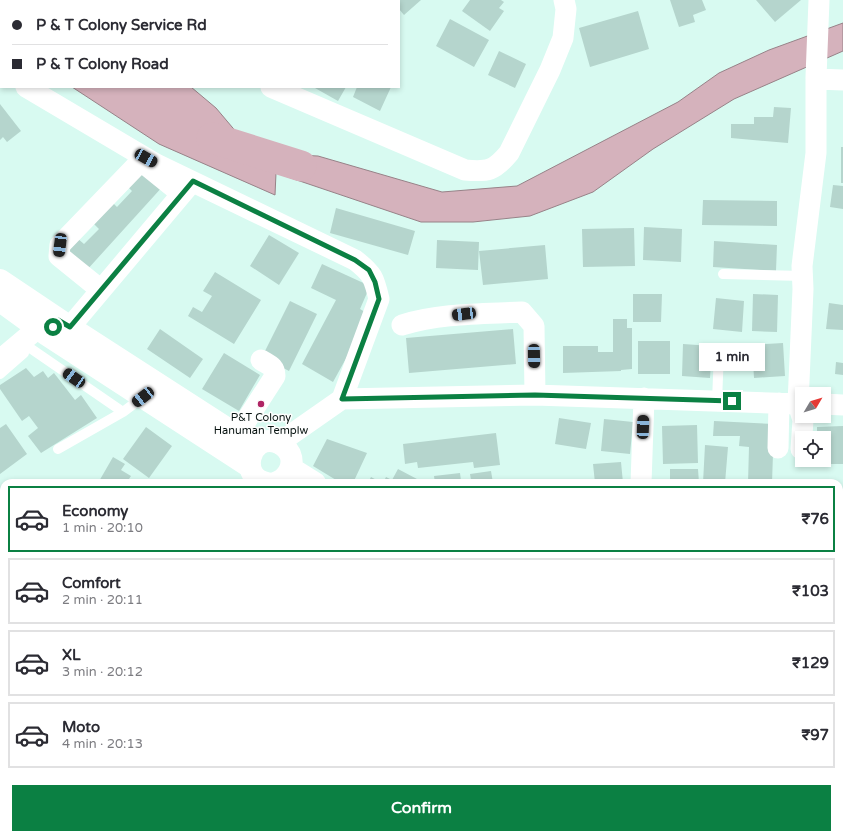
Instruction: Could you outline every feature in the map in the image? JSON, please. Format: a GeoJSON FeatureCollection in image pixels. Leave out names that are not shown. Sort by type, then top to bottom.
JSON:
{"type":"FeatureCollection","features":[{"type":"Feature","properties":{"kind":"street"},"geometry":{"type":"LineString","coordinates":[[273,88],[465,170],[484,172],[499,165],[509,153],[550,70],[563,38],[566,9],[564,0]]}},
{"type":"Feature","properties":{"kind":"street"},"geometry":{"type":"LineString","coordinates":[[778,448],[793,403],[803,276],[802,266],[816,153],[818,3]]}},
{"type":"Feature","properties":{"kind":"street"},"geometry":{"type":"LineString","coordinates":[[816,78],[843,80]]}},
{"type":"Feature","properties":{"kind":"street"},"geometry":{"type":"LineString","coordinates":[[28,88],[156,164],[187,187]]}},
{"type":"Feature","properties":{"kind":"street"},"geometry":{"type":"LineString","coordinates":[[101,290],[59,256],[60,245],[138,164],[146,166],[187,187],[355,260],[369,270],[375,282],[379,299],[342,399]]}},
{"type":"Feature","properties":{"kind":"street"},"geometry":{"type":"LineString","coordinates":[[0,360],[49,332],[101,290],[187,187]]}},
{"type":"Feature","properties":{"kind":"street"},"geometry":{"type":"LineString","coordinates":[[0,280],[49,332],[237,435],[253,457],[257,479]]}},
{"type":"Feature","properties":{"kind":"street"},"geometry":{"type":"LineString","coordinates":[[0,301],[49,332],[143,397],[253,457]]}},
{"type":"Feature","properties":{"kind":"street"},"geometry":{"type":"LineString","coordinates":[[402,324],[418,320],[464,314],[522,312],[534,326],[535,395]]}},
{"type":"Feature","properties":{"kind":"street"},"geometry":{"type":"LineString","coordinates":[[237,435],[275,376],[275,371],[272,366],[261,360]]}},
{"type":"Feature","properties":{"kind":"street"},"geometry":{"type":"LineString","coordinates":[[280,444],[342,399],[535,395],[793,403]]}},
{"type":"Feature","properties":{"kind":"street"},"geometry":{"type":"LineString","coordinates":[[641,479],[644,398]]}},
{"type":"Feature","properties":{"kind":"street"},"geometry":{"type":"LineString","coordinates":[[793,403],[803,420],[802,431]]}},
{"type":"Feature","properties":{"kind":"street"},"geometry":{"type":"LineString","coordinates":[[831,404],[843,405]]}},
{"type":"Feature","properties":{"kind":"street"},"geometry":{"type":"LineString","coordinates":[[253,457],[266,442],[280,444],[286,448],[290,454],[291,461],[280,479]]}},
{"type":"Feature","properties":{"kind":"lane"},"geometry":{"type":"LineString","coordinates":[[723,274],[803,276]]}},
{"type":"Feature","properties":{"kind":"lane"},"geometry":{"type":"LineString","coordinates":[[0,374],[49,332],[123,412]]}},
{"type":"Feature","properties":{"kind":"lane"},"geometry":{"type":"LineString","coordinates":[[717,401],[719,352]]}},
{"type":"Feature","properties":{"kind":"lane"},"geometry":{"type":"LineString","coordinates":[[58,449],[123,412],[143,397]]}},
{"type":"Feature","properties":{"kind":"shaded area"},"geometry":{"type":"Polygon","coordinates":[[[843,23],[843,51],[734,99],[653,149],[593,192],[530,216],[473,222],[421,222],[276,173],[275,195],[159,144],[74,88],[192,88],[216,108],[254,153],[318,156],[442,192],[517,186],[678,102],[719,73],[769,50],[843,23]]]}},
{"type":"Feature","properties":{"kind":"building"},"geometry":{"type":"Polygon","coordinates":[[[400,0],[421,0],[404,15],[400,10],[400,0]]]}},
{"type":"Feature","properties":{"kind":"building"},"geometry":{"type":"Polygon","coordinates":[[[470,0],[501,0],[504,2],[499,8],[504,11],[490,31],[462,11],[470,0]]]}},
{"type":"Feature","properties":{"kind":"building"},"geometry":{"type":"Polygon","coordinates":[[[670,0],[702,0],[706,10],[693,15],[695,22],[679,27],[670,0]]]}},
{"type":"Feature","properties":{"kind":"building"},"geometry":{"type":"Polygon","coordinates":[[[756,0],[801,0],[775,22],[756,0]]]}},
{"type":"Feature","properties":{"kind":"building"},"geometry":{"type":"Polygon","coordinates":[[[638,11],[649,49],[590,67],[579,28],[638,11]]]}},
{"type":"Feature","properties":{"kind":"building"},"geometry":{"type":"Polygon","coordinates":[[[450,19],[489,40],[474,67],[436,46],[450,19]]]}},
{"type":"Feature","properties":{"kind":"building"},"geometry":{"type":"Polygon","coordinates":[[[499,51],[526,64],[515,88],[488,75],[499,51]]]}},
{"type":"Feature","properties":{"kind":"building"},"geometry":{"type":"Polygon","coordinates":[[[315,88],[345,88],[338,101],[315,88]]]}},
{"type":"Feature","properties":{"kind":"building"},"geometry":{"type":"Polygon","coordinates":[[[357,88],[391,88],[380,111],[353,97],[357,88]]]}},
{"type":"Feature","properties":{"kind":"building"},"geometry":{"type":"Polygon","coordinates":[[[0,104],[21,131],[7,142],[3,137],[0,140],[0,104]]]}},
{"type":"Feature","properties":{"kind":"building"},"geometry":{"type":"Polygon","coordinates":[[[774,107],[791,108],[788,143],[731,138],[731,124],[754,124],[754,117],[773,117],[774,107]]]}},
{"type":"Feature","properties":{"kind":"building"},"geometry":{"type":"Polygon","coordinates":[[[841,147],[843,147],[843,183],[841,183],[841,147]]]}},
{"type":"Feature","properties":{"kind":"building"},"geometry":{"type":"Polygon","coordinates":[[[142,168],[164,185],[86,271],[63,252],[77,238],[84,244],[99,229],[92,222],[111,201],[117,207],[132,191],[126,185],[142,168]]]}},
{"type":"Feature","properties":{"kind":"building"},"geometry":{"type":"Polygon","coordinates":[[[833,185],[843,186],[843,209],[830,207],[833,185]]]}},
{"type":"Feature","properties":{"kind":"building"},"geometry":{"type":"Polygon","coordinates":[[[703,200],[777,201],[777,226],[702,225],[703,200]]]}},
{"type":"Feature","properties":{"kind":"building"},"geometry":{"type":"Polygon","coordinates":[[[336,208],[415,231],[408,255],[330,233],[336,208]]]}},
{"type":"Feature","properties":{"kind":"building"},"geometry":{"type":"Polygon","coordinates":[[[644,227],[682,229],[681,262],[643,260],[644,227]]]}},
{"type":"Feature","properties":{"kind":"building"},"geometry":{"type":"Polygon","coordinates":[[[634,228],[635,266],[583,267],[582,229],[634,228]]]}},
{"type":"Feature","properties":{"kind":"building"},"geometry":{"type":"Polygon","coordinates":[[[269,235],[299,253],[279,285],[250,266],[269,235]]]}},
{"type":"Feature","properties":{"kind":"building"},"geometry":{"type":"Polygon","coordinates":[[[437,240],[479,242],[478,270],[436,268],[437,240]]]}},
{"type":"Feature","properties":{"kind":"building"},"geometry":{"type":"Polygon","coordinates":[[[714,241],[777,245],[776,271],[713,267],[714,241]]]}},
{"type":"Feature","properties":{"kind":"building"},"geometry":{"type":"Polygon","coordinates":[[[545,245],[548,279],[483,285],[479,251],[545,245]]]}},
{"type":"Feature","properties":{"kind":"building"},"geometry":{"type":"Polygon","coordinates":[[[322,264],[370,286],[360,309],[370,315],[333,382],[302,364],[336,300],[311,288],[322,264]]]}},
{"type":"Feature","properties":{"kind":"building"},"geometry":{"type":"Polygon","coordinates":[[[215,272],[261,300],[234,344],[188,316],[193,307],[202,312],[212,296],[203,291],[215,272]]]}},
{"type":"Feature","properties":{"kind":"building"},"geometry":{"type":"Polygon","coordinates":[[[633,294],[662,294],[661,322],[633,322],[633,294]]]}},
{"type":"Feature","properties":{"kind":"building"},"geometry":{"type":"Polygon","coordinates":[[[753,294],[778,295],[777,332],[752,331],[753,294]]]}},
{"type":"Feature","properties":{"kind":"building"},"geometry":{"type":"Polygon","coordinates":[[[716,298],[744,301],[742,332],[713,329],[716,298]]]}},
{"type":"Feature","properties":{"kind":"building"},"geometry":{"type":"Polygon","coordinates":[[[290,301],[317,314],[289,371],[262,357],[290,301]]]}},
{"type":"Feature","properties":{"kind":"building"},"geometry":{"type":"Polygon","coordinates":[[[829,303],[843,305],[843,330],[826,329],[829,303]]]}},
{"type":"Feature","properties":{"kind":"building"},"geometry":{"type":"Polygon","coordinates":[[[613,319],[627,319],[627,328],[632,328],[632,369],[621,371],[563,373],[563,346],[598,346],[598,352],[613,352],[613,319]]]}},
{"type":"Feature","properties":{"kind":"building"},"geometry":{"type":"Polygon","coordinates":[[[160,329],[203,359],[190,378],[147,349],[160,329]]]}},
{"type":"Feature","properties":{"kind":"building"},"geometry":{"type":"Polygon","coordinates":[[[513,329],[516,364],[409,373],[406,338],[513,329]]]}},
{"type":"Feature","properties":{"kind":"building"},"geometry":{"type":"Polygon","coordinates":[[[638,341],[670,341],[670,374],[638,374],[638,341]]]}},
{"type":"Feature","properties":{"kind":"building"},"geometry":{"type":"Polygon","coordinates":[[[783,343],[785,376],[754,378],[752,345],[783,343]]]}},
{"type":"Feature","properties":{"kind":"building"},"geometry":{"type":"Polygon","coordinates":[[[683,344],[712,346],[710,378],[682,376],[683,344]]]}},
{"type":"Feature","properties":{"kind":"building"},"geometry":{"type":"Polygon","coordinates":[[[224,353],[260,375],[239,411],[202,389],[224,353]]]}},
{"type":"Feature","properties":{"kind":"building"},"geometry":{"type":"Polygon","coordinates":[[[836,362],[843,363],[843,375],[835,374],[836,362]]]}},
{"type":"Feature","properties":{"kind":"building"},"geometry":{"type":"Polygon","coordinates":[[[26,368],[34,377],[43,371],[48,378],[54,373],[75,400],[81,395],[97,418],[41,453],[28,436],[38,428],[29,416],[22,421],[0,389],[0,385],[26,368]]]}},
{"type":"Feature","properties":{"kind":"building"},"geometry":{"type":"Polygon","coordinates":[[[559,418],[591,423],[586,449],[555,444],[559,418]]]}},
{"type":"Feature","properties":{"kind":"building"},"geometry":{"type":"Polygon","coordinates":[[[604,419],[633,422],[630,454],[601,451],[604,419]]]}},
{"type":"Feature","properties":{"kind":"building"},"geometry":{"type":"Polygon","coordinates":[[[714,421],[774,424],[772,479],[748,479],[749,447],[739,446],[740,436],[713,436],[714,421]]]}},
{"type":"Feature","properties":{"kind":"building"},"geometry":{"type":"Polygon","coordinates":[[[6,424],[27,454],[0,474],[0,428],[6,424]]]}},
{"type":"Feature","properties":{"kind":"building"},"geometry":{"type":"Polygon","coordinates":[[[697,425],[698,463],[663,464],[662,426],[697,425]]]}},
{"type":"Feature","properties":{"kind":"building"},"geometry":{"type":"Polygon","coordinates":[[[843,426],[843,464],[831,464],[831,431],[817,431],[817,427],[843,426]]]}},
{"type":"Feature","properties":{"kind":"building"},"geometry":{"type":"Polygon","coordinates":[[[146,427],[172,446],[149,478],[123,459],[146,427]]]}},
{"type":"Feature","properties":{"kind":"building"},"geometry":{"type":"Polygon","coordinates":[[[496,433],[500,465],[474,468],[473,462],[418,468],[417,462],[405,464],[403,444],[496,433]]]}},
{"type":"Feature","properties":{"kind":"building"},"geometry":{"type":"Polygon","coordinates":[[[327,439],[367,453],[355,479],[334,479],[313,466],[327,439]]]}},
{"type":"Feature","properties":{"kind":"building"},"geometry":{"type":"Polygon","coordinates":[[[705,445],[728,447],[725,479],[703,479],[705,445]]]}},
{"type":"Feature","properties":{"kind":"building"},"geometry":{"type":"Polygon","coordinates":[[[113,457],[125,464],[121,470],[131,476],[129,479],[100,479],[113,457]]]}},
{"type":"Feature","properties":{"kind":"building"},"geometry":{"type":"Polygon","coordinates":[[[621,462],[623,479],[595,479],[593,464],[621,462]]]}},
{"type":"Feature","properties":{"kind":"building"},"geometry":{"type":"Polygon","coordinates":[[[398,469],[417,479],[393,479],[398,469]]]}},
{"type":"Feature","properties":{"kind":"building"},"geometry":{"type":"Polygon","coordinates":[[[670,469],[698,469],[699,479],[670,479],[670,469]]]}},
{"type":"Feature","properties":{"kind":"building"},"geometry":{"type":"Polygon","coordinates":[[[491,471],[492,479],[471,479],[470,474],[491,471]]]}},
{"type":"Feature","properties":{"kind":"building"},"geometry":{"type":"Polygon","coordinates":[[[460,473],[461,479],[434,479],[434,476],[460,473]]]}},
{"type":"Feature","properties":{"kind":"waterway"},"geometry":{"type":"LineString","coordinates":[[212,138],[301,166]]}},
{"type":"Feature","properties":{"kind":"place","name":"P&T Colony Hanuman Templw"},"geometry":{"type":"Point","coordinates":[261,404]}},
{"type":"Feature","properties":{"kind":"route"},"geometry":{"type":"LineString","coordinates":[[53,327],[58,320],[70,327],[193,181],[355,260],[369,270],[375,282],[379,299],[342,399],[535,395],[732,401]]}}]}
